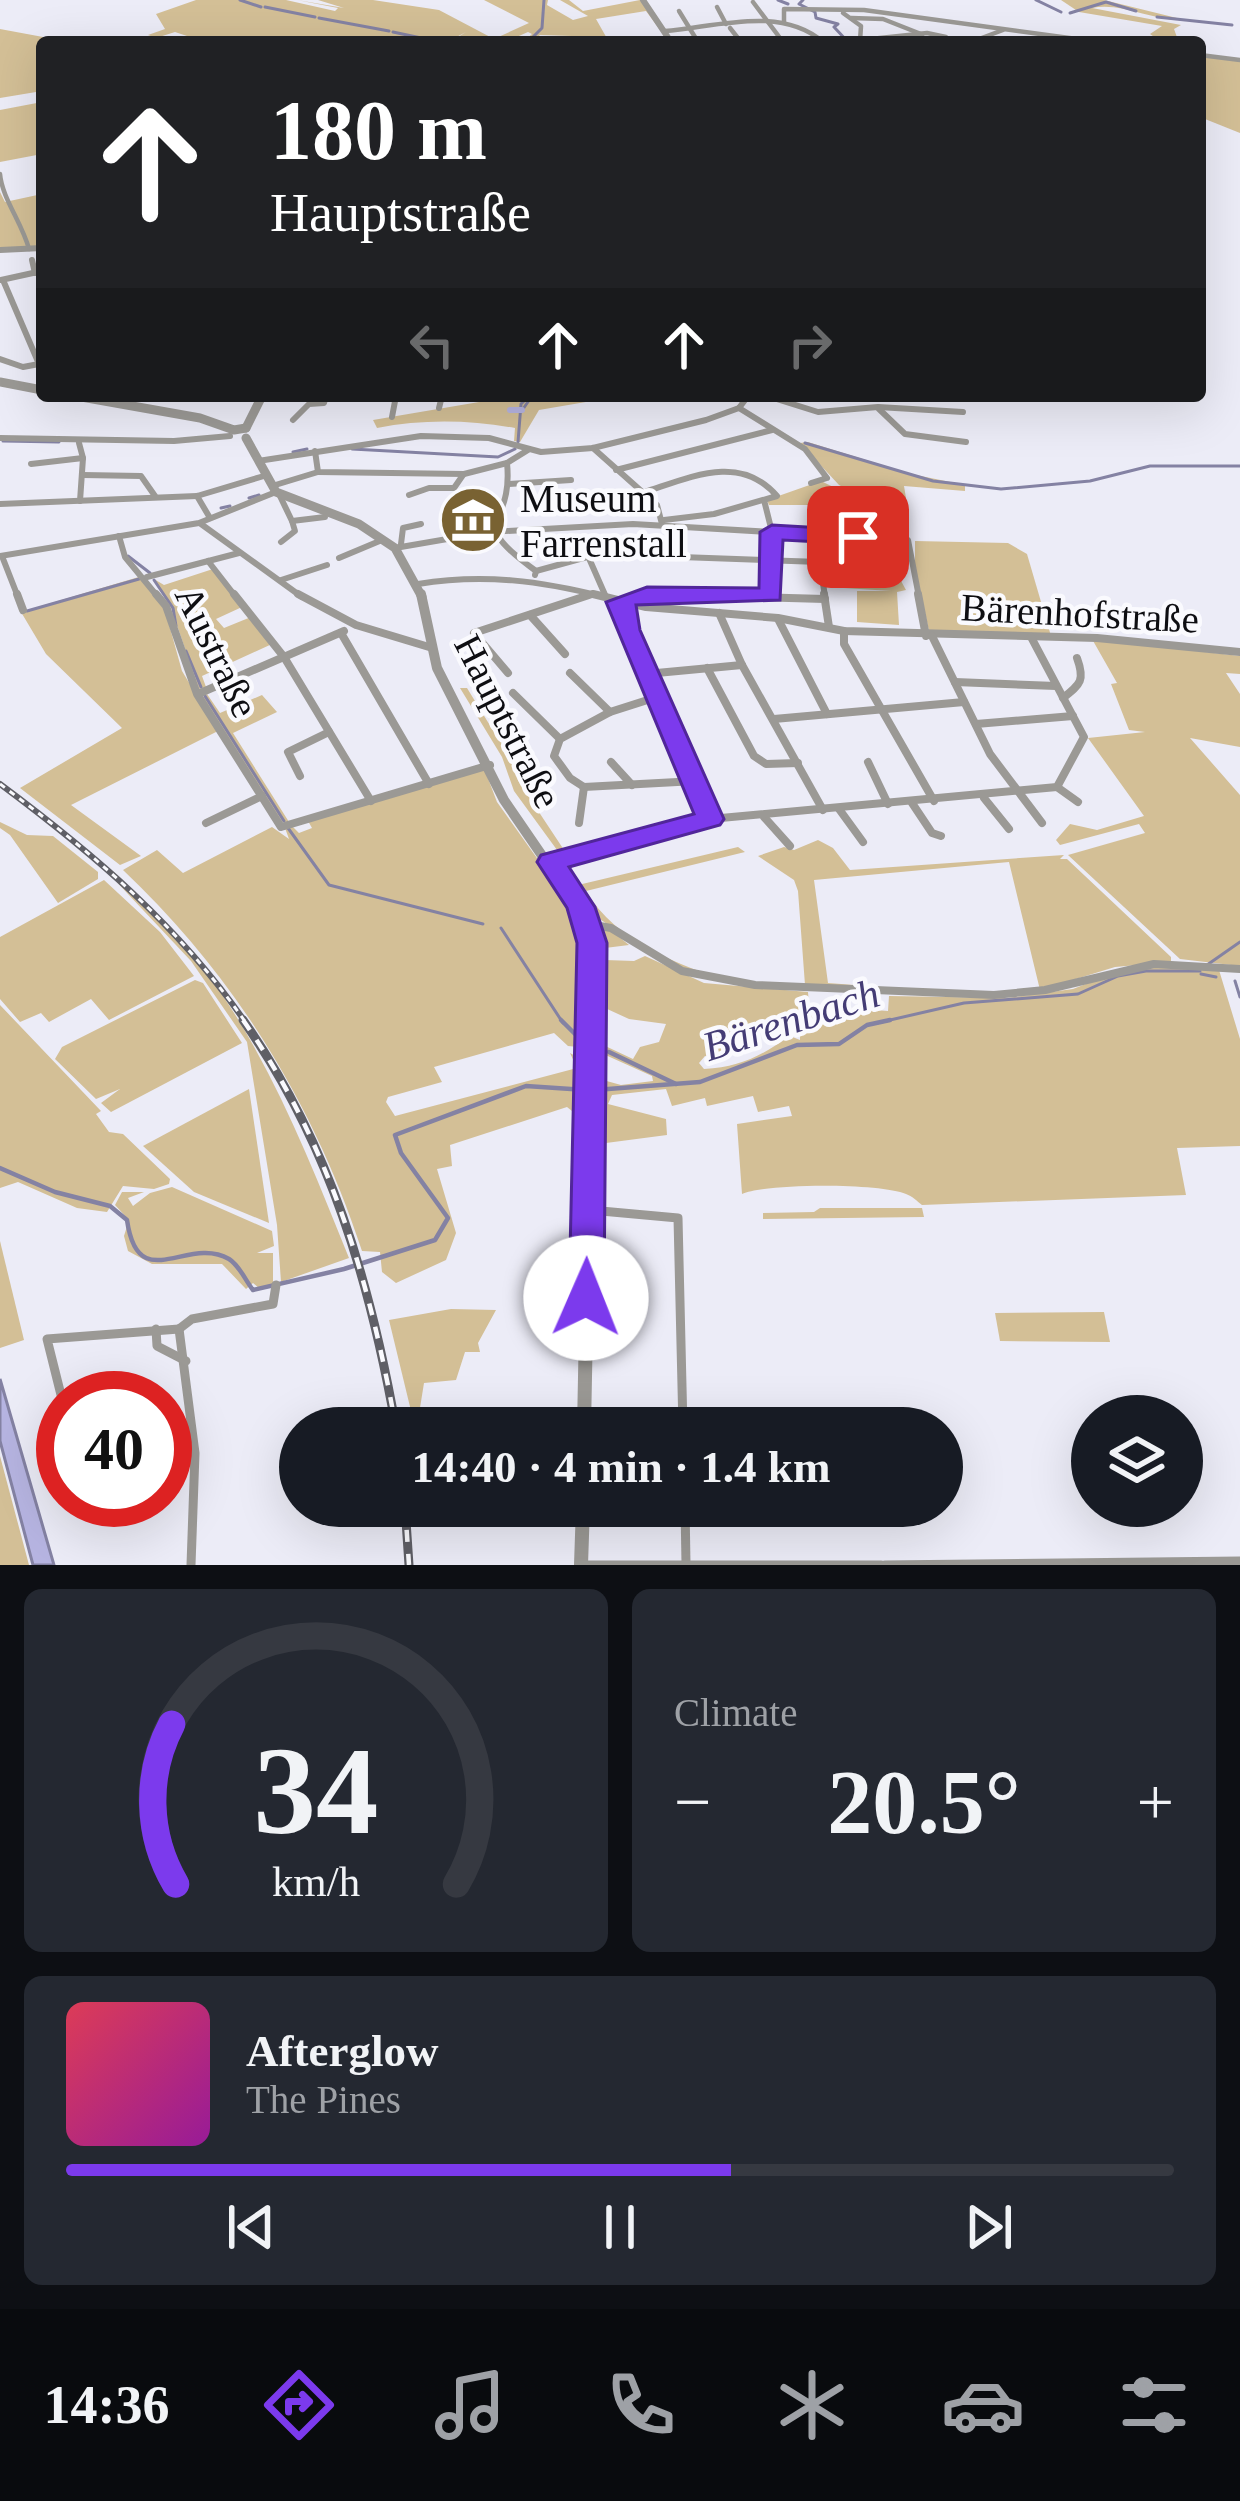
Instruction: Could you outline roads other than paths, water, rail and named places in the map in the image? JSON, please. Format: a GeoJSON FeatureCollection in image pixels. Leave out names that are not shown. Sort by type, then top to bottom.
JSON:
{"type":"FeatureCollection","features":[{"type":"Feature","properties":{"kind":"street"},"geometry":{"type":"LineString","coordinates":[[643,0],[667,36]]}},
{"type":"Feature","properties":{"kind":"street"},"geometry":{"type":"LineString","coordinates":[[753,2],[778,36]]}},
{"type":"Feature","properties":{"kind":"street"},"geometry":{"type":"LineString","coordinates":[[784,22],[784,9],[800,3],[883,4],[1052,36]]}},
{"type":"Feature","properties":{"kind":"street"},"geometry":{"type":"LineString","coordinates":[[717,7],[736,36]]}},
{"type":"Feature","properties":{"kind":"street"},"geometry":{"type":"LineString","coordinates":[[679,11],[694,36]]}},
{"type":"Feature","properties":{"kind":"street"},"geometry":{"type":"LineString","coordinates":[[843,13],[861,26],[860,36]]}},
{"type":"Feature","properties":{"kind":"street"},"geometry":{"type":"LineString","coordinates":[[851,18],[883,20],[938,36]]}},
{"type":"Feature","properties":{"kind":"street"},"geometry":{"type":"LineString","coordinates":[[665,31],[784,22],[809,27],[817,36]]}},
{"type":"Feature","properties":{"kind":"street"},"geometry":{"type":"LineString","coordinates":[[988,36],[1004,30]]}},
{"type":"Feature","properties":{"kind":"street"},"geometry":{"type":"LineString","coordinates":[[915,36],[921,34]]}},
{"type":"Feature","properties":{"kind":"street"},"geometry":{"type":"LineString","coordinates":[[1206,56],[1240,60]]}},
{"type":"Feature","properties":{"kind":"street"},"geometry":{"type":"LineString","coordinates":[[0,174],[1,189],[21,220],[29,249]]}},
{"type":"Feature","properties":{"kind":"street"},"geometry":{"type":"LineString","coordinates":[[0,250],[36,248]]}},
{"type":"Feature","properties":{"kind":"street"},"geometry":{"type":"LineString","coordinates":[[32,260],[36,268]]}},
{"type":"Feature","properties":{"kind":"street"},"geometry":{"type":"LineString","coordinates":[[36,272],[2,280],[36,355]]}},
{"type":"Feature","properties":{"kind":"street"},"geometry":{"type":"LineString","coordinates":[[0,359],[36,366]]}},
{"type":"Feature","properties":{"kind":"street"},"geometry":{"type":"LineString","coordinates":[[0,382],[36,389]]}},
{"type":"Feature","properties":{"kind":"street"},"geometry":{"type":"LineString","coordinates":[[110,402],[200,418],[238,434],[294,524]]}},
{"type":"Feature","properties":{"kind":"street"},"geometry":{"type":"LineString","coordinates":[[238,434],[258,402]]}},
{"type":"Feature","properties":{"kind":"street"},"geometry":{"type":"LineString","coordinates":[[293,420],[309,404],[324,402]]}},
{"type":"Feature","properties":{"kind":"street"},"geometry":{"type":"LineString","coordinates":[[392,416],[395,402]]}},
{"type":"Feature","properties":{"kind":"street"},"geometry":{"type":"LineString","coordinates":[[439,408],[440,402]]}},
{"type":"Feature","properties":{"kind":"street"},"geometry":{"type":"LineString","coordinates":[[258,460],[447,435],[488,438],[528,450],[593,448],[667,433],[739,408],[744,402]]}},
{"type":"Feature","properties":{"kind":"street"},"geometry":{"type":"LineString","coordinates":[[785,402],[812,411],[878,407],[963,412]]}},
{"type":"Feature","properties":{"kind":"street"},"geometry":{"type":"LineString","coordinates":[[878,407],[885,420],[904,433],[932,442],[966,442]]}},
{"type":"Feature","properties":{"kind":"street"},"geometry":{"type":"LineString","coordinates":[[739,408],[805,449],[827,478],[811,483]]}},
{"type":"Feature","properties":{"kind":"street"},"geometry":{"type":"LineString","coordinates":[[616,470],[772,430]]}},
{"type":"Feature","properties":{"kind":"street"},"geometry":{"type":"LineString","coordinates":[[0,437],[193,440],[238,434]]}},
{"type":"Feature","properties":{"kind":"street"},"geometry":{"type":"LineString","coordinates":[[79,443],[83,458],[80,501]]}},
{"type":"Feature","properties":{"kind":"street"},"geometry":{"type":"LineString","coordinates":[[593,448],[645,492],[663,522]]}},
{"type":"Feature","properties":{"kind":"street"},"geometry":{"type":"LineString","coordinates":[[23,610],[1,556],[199,523],[319,472],[464,474],[507,463],[528,450]]}},
{"type":"Feature","properties":{"kind":"street"},"geometry":{"type":"LineString","coordinates":[[315,451],[319,472]]}},
{"type":"Feature","properties":{"kind":"street"},"geometry":{"type":"LineString","coordinates":[[31,464],[83,458]]}},
{"type":"Feature","properties":{"kind":"street"},"geometry":{"type":"LineString","coordinates":[[507,463],[509,484],[494,532],[499,544],[534,576],[588,556],[656,553],[820,562],[830,628]]}},
{"type":"Feature","properties":{"kind":"street"},"geometry":{"type":"LineString","coordinates":[[421,524],[404,528],[398,547],[494,532],[663,522],[777,496],[758,476],[738,469],[645,492]]}},
{"type":"Feature","properties":{"kind":"street"},"geometry":{"type":"LineString","coordinates":[[409,495],[429,488],[454,488],[464,474]]}},
{"type":"Feature","properties":{"kind":"street"},"geometry":{"type":"LineString","coordinates":[[82,476],[141,476],[155,497]]}},
{"type":"Feature","properties":{"kind":"street"},"geometry":{"type":"LineString","coordinates":[[0,504],[197,496],[264,476]]}},
{"type":"Feature","properties":{"kind":"street"},"geometry":{"type":"LineString","coordinates":[[509,484],[571,480]]}},
{"type":"Feature","properties":{"kind":"street"},"geometry":{"type":"LineString","coordinates":[[224,491],[242,502]]}},
{"type":"Feature","properties":{"kind":"street","name":"Hauptstraße"},"geometry":{"type":"LineString","coordinates":[[276,491],[351,520],[398,547],[418,584],[429,647],[504,800],[551,862],[589,924]]}},
{"type":"Feature","properties":{"kind":"street"},"geometry":{"type":"LineString","coordinates":[[197,496],[210,518]]}},
{"type":"Feature","properties":{"kind":"street"},"geometry":{"type":"LineString","coordinates":[[764,500],[772,532],[771,595]]}},
{"type":"Feature","properties":{"kind":"street"},"geometry":{"type":"LineString","coordinates":[[281,542],[294,524],[325,517]]}},
{"type":"Feature","properties":{"kind":"street"},"geometry":{"type":"LineString","coordinates":[[663,522],[908,540],[929,636],[990,754],[1042,823]]}},
{"type":"Feature","properties":{"kind":"street"},"geometry":{"type":"LineString","coordinates":[[199,523],[318,608],[429,647]]}},
{"type":"Feature","properties":{"kind":"street","name":"Austraße"},"geometry":{"type":"LineString","coordinates":[[119,536],[125,557],[166,606],[197,694],[281,827],[371,801]]}},
{"type":"Feature","properties":{"kind":"street"},"geometry":{"type":"LineString","coordinates":[[339,558],[382,539]]}},
{"type":"Feature","properties":{"kind":"street"},"geometry":{"type":"LineString","coordinates":[[147,578],[241,552]]}},
{"type":"Feature","properties":{"kind":"street"},"geometry":{"type":"LineString","coordinates":[[588,556],[606,599]]}},
{"type":"Feature","properties":{"kind":"street"},"geometry":{"type":"LineString","coordinates":[[208,561],[284,657],[371,801],[490,765]]}},
{"type":"Feature","properties":{"kind":"street"},"geometry":{"type":"LineString","coordinates":[[280,581],[327,565]]}},
{"type":"Feature","properties":{"kind":"street","name":"Bärenhofstraße"},"geometry":{"type":"LineString","coordinates":[[418,584],[466,576],[534,576],[621,603],[778,618],[844,631],[1097,638],[1240,652]]}},
{"type":"Feature","properties":{"kind":"street"},"geometry":{"type":"LineString","coordinates":[[710,823],[627,630],[621,603],[647,594],[825,599]]}},
{"type":"Feature","properties":{"kind":"street"},"geometry":{"type":"LineString","coordinates":[[508,673],[474,633],[590,595]]}},
{"type":"Feature","properties":{"kind":"street"},"geometry":{"type":"LineString","coordinates":[[719,613],[742,665],[823,810]]}},
{"type":"Feature","properties":{"kind":"street"},"geometry":{"type":"LineString","coordinates":[[530,615],[565,654]]}},
{"type":"Feature","properties":{"kind":"street"},"geometry":{"type":"LineString","coordinates":[[778,618],[827,714]]}},
{"type":"Feature","properties":{"kind":"street"},"geometry":{"type":"LineString","coordinates":[[197,694],[356,625]]}},
{"type":"Feature","properties":{"kind":"street"},"geometry":{"type":"LineString","coordinates":[[844,631],[844,644],[934,801]]}},
{"type":"Feature","properties":{"kind":"street"},"geometry":{"type":"LineString","coordinates":[[341,633],[428,784]]}},
{"type":"Feature","properties":{"kind":"street"},"geometry":{"type":"LineString","coordinates":[[1031,638],[1082,732],[1080,746],[1057,787]]}},
{"type":"Feature","properties":{"kind":"street"},"geometry":{"type":"LineString","coordinates":[[1063,698],[1080,685],[1083,675],[1077,658]]}},
{"type":"Feature","properties":{"kind":"street"},"geometry":{"type":"LineString","coordinates":[[646,674],[742,665]]}},
{"type":"Feature","properties":{"kind":"street"},"geometry":{"type":"LineString","coordinates":[[707,668],[754,756],[766,764],[798,763]]}},
{"type":"Feature","properties":{"kind":"street"},"geometry":{"type":"LineString","coordinates":[[570,674],[610,712]]}},
{"type":"Feature","properties":{"kind":"street"},"geometry":{"type":"LineString","coordinates":[[955,682],[1057,686]]}},
{"type":"Feature","properties":{"kind":"street"},"geometry":{"type":"LineString","coordinates":[[513,693],[560,739]]}},
{"type":"Feature","properties":{"kind":"street"},"geometry":{"type":"LineString","coordinates":[[657,697],[610,712],[560,739],[554,756],[570,778],[584,787],[696,782]]}},
{"type":"Feature","properties":{"kind":"street"},"geometry":{"type":"LineString","coordinates":[[774,719],[964,702]]}},
{"type":"Feature","properties":{"kind":"street"},"geometry":{"type":"LineString","coordinates":[[976,724],[1073,716]]}},
{"type":"Feature","properties":{"kind":"street"},"geometry":{"type":"LineString","coordinates":[[300,776],[288,752],[329,732]]}},
{"type":"Feature","properties":{"kind":"street"},"geometry":{"type":"LineString","coordinates":[[611,762],[633,786]]}},
{"type":"Feature","properties":{"kind":"street"},"geometry":{"type":"LineString","coordinates":[[868,762],[888,804]]}},
{"type":"Feature","properties":{"kind":"street"},"geometry":{"type":"LineString","coordinates":[[579,823],[584,787]]}},
{"type":"Feature","properties":{"kind":"street"},"geometry":{"type":"LineString","coordinates":[[551,862],[710,823],[764,816],[1057,787],[1078,802]]}},
{"type":"Feature","properties":{"kind":"street"},"geometry":{"type":"LineString","coordinates":[[206,824],[262,796]]}},
{"type":"Feature","properties":{"kind":"street"},"geometry":{"type":"LineString","coordinates":[[983,797],[1009,829]]}},
{"type":"Feature","properties":{"kind":"street"},"geometry":{"type":"LineString","coordinates":[[911,802],[940,836]]}},
{"type":"Feature","properties":{"kind":"street"},"geometry":{"type":"LineString","coordinates":[[838,808],[863,842]]}},
{"type":"Feature","properties":{"kind":"street"},"geometry":{"type":"LineString","coordinates":[[764,816],[790,846]]}},
{"type":"Feature","properties":{"kind":"street"},"geometry":{"type":"LineString","coordinates":[[584,1407],[589,924],[615,928],[652,957],[688,974],[746,985],[993,996],[1055,989],[1119,969],[1208,964],[1240,969]]}},
{"type":"Feature","properties":{"kind":"street"},"geometry":{"type":"LineString","coordinates":[[589,1210],[678,1218],[682,1407]]}},
{"type":"Feature","properties":{"kind":"street"},"geometry":{"type":"LineString","coordinates":[[55,1371],[47,1340],[178,1329],[192,1319],[267,1306],[275,1302],[276,1289]]}},
{"type":"Feature","properties":{"kind":"street"},"geometry":{"type":"LineString","coordinates":[[156,1329],[157,1346],[186,1361]]}},
{"type":"Feature","properties":{"kind":"street"},"geometry":{"type":"LineString","coordinates":[[178,1329],[195,1453],[191,1565]]}},
{"type":"Feature","properties":{"kind":"street"},"geometry":{"type":"LineString","coordinates":[[582,1527],[581,1565],[1240,1562]]}},
{"type":"Feature","properties":{"kind":"street"},"geometry":{"type":"LineString","coordinates":[[685,1527],[686,1565]]}},
{"type":"Feature","properties":{"kind":"water"},"geometry":{"type":"Polygon","coordinates":[[[0,1379],[36,1503],[36,1527],[43,1527],[54,1565],[33,1565],[0,1441],[0,1379]]]}},
{"type":"Feature","properties":{"kind":"waterway"},"geometry":{"type":"LineString","coordinates":[[240,0],[261,7]]}},
{"type":"Feature","properties":{"kind":"waterway"},"geometry":{"type":"LineString","coordinates":[[534,36],[542,28],[544,0]]}},
{"type":"Feature","properties":{"kind":"waterway"},"geometry":{"type":"LineString","coordinates":[[778,0],[788,4]]}},
{"type":"Feature","properties":{"kind":"waterway"},"geometry":{"type":"LineString","coordinates":[[803,0],[799,4],[815,12],[816,18],[838,24],[834,27],[842,36]]}},
{"type":"Feature","properties":{"kind":"waterway"},"geometry":{"type":"LineString","coordinates":[[1036,0],[1061,12]]}},
{"type":"Feature","properties":{"kind":"waterway"},"geometry":{"type":"LineString","coordinates":[[1070,13],[1106,2],[1136,11]]}},
{"type":"Feature","properties":{"kind":"waterway"},"geometry":{"type":"LineString","coordinates":[[265,7],[315,17]]}},
{"type":"Feature","properties":{"kind":"waterway"},"geometry":{"type":"LineString","coordinates":[[1157,17],[1232,25]]}},
{"type":"Feature","properties":{"kind":"waterway"},"geometry":{"type":"LineString","coordinates":[[319,18],[389,31]]}},
{"type":"Feature","properties":{"kind":"waterway"},"geometry":{"type":"LineString","coordinates":[[393,32],[412,36]]}},
{"type":"Feature","properties":{"kind":"waterway"},"geometry":{"type":"LineString","coordinates":[[518,442],[523,402]]}},
{"type":"Feature","properties":{"kind":"waterway"},"geometry":{"type":"LineString","coordinates":[[523,409],[528,402]]}},
{"type":"Feature","properties":{"kind":"waterway"},"geometry":{"type":"LineString","coordinates":[[510,410],[522,410]]}},
{"type":"Feature","properties":{"kind":"waterway"},"geometry":{"type":"LineString","coordinates":[[3,441],[59,442]]}},
{"type":"Feature","properties":{"kind":"waterway"},"geometry":{"type":"LineString","coordinates":[[805,443],[933,481],[1001,489],[1090,481],[1150,466],[1240,466]]}},
{"type":"Feature","properties":{"kind":"waterway"},"geometry":{"type":"LineString","coordinates":[[293,452],[307,449]]}},
{"type":"Feature","properties":{"kind":"waterway"},"geometry":{"type":"LineString","coordinates":[[352,449],[498,457],[515,449]]}},
{"type":"Feature","properties":{"kind":"waterway"},"geometry":{"type":"LineString","coordinates":[[249,498],[259,495]]}},
{"type":"Feature","properties":{"kind":"waterway"},"geometry":{"type":"LineString","coordinates":[[221,508],[230,506]]}},
{"type":"Feature","properties":{"kind":"waterway"},"geometry":{"type":"LineString","coordinates":[[128,556],[150,573]]}},
{"type":"Feature","properties":{"kind":"waterway"},"geometry":{"type":"LineString","coordinates":[[27,611],[139,579]]}},
{"type":"Feature","properties":{"kind":"waterway"},"geometry":{"type":"LineString","coordinates":[[154,580],[173,608],[176,626]]}},
{"type":"Feature","properties":{"kind":"waterway"},"geometry":{"type":"LineString","coordinates":[[186,651],[201,687]]}},
{"type":"Feature","properties":{"kind":"waterway"},"geometry":{"type":"LineString","coordinates":[[205,696],[284,821]]}},
{"type":"Feature","properties":{"kind":"waterway"},"geometry":{"type":"LineString","coordinates":[[288,828],[329,885],[483,924]]}},
{"type":"Feature","properties":{"kind":"waterway"},"geometry":{"type":"LineString","coordinates":[[501,928],[561,1020]]}},
{"type":"Feature","properties":{"kind":"waterway","name":"Bärenbach"},"geometry":{"type":"LineString","coordinates":[[1207,965],[1240,942]]}},
{"type":"Feature","properties":{"kind":"waterway","name":"Bärenbach"},"geometry":{"type":"LineString","coordinates":[[877,1023],[964,1003],[1078,994],[1118,976],[1146,971],[1200,971]]}},
{"type":"Feature","properties":{"kind":"waterway"},"geometry":{"type":"LineString","coordinates":[[1201,974],[1216,977]]}},
{"type":"Feature","properties":{"kind":"waterway"},"geometry":{"type":"LineString","coordinates":[[1235,981],[1240,997]]}},
{"type":"Feature","properties":{"kind":"waterway"},"geometry":{"type":"LineString","coordinates":[[561,1020],[582,1041]]}},
{"type":"Feature","properties":{"kind":"waterway","name":"Bärenbach"},"geometry":{"type":"LineString","coordinates":[[676,1084],[700,1082],[797,1045],[839,1044],[867,1025],[890,1020]]}},
{"type":"Feature","properties":{"kind":"waterway"},"geometry":{"type":"LineString","coordinates":[[609,1052],[676,1084]]}},
{"type":"Feature","properties":{"kind":"waterway","name":"Bärenbach"},"geometry":{"type":"LineString","coordinates":[[595,1090],[676,1084]]}},
{"type":"Feature","properties":{"kind":"waterway","name":"Bärenbach"},"geometry":{"type":"LineString","coordinates":[[0,1168],[55,1192],[110,1206],[127,1220],[142,1255],[153,1260],[197,1254],[229,1259],[253,1290],[344,1269],[435,1240],[448,1218],[401,1153],[395,1135],[526,1086],[586,1090]]}},
{"type":"Feature","properties":{"kind":"railway"},"geometry":{"type":"LineString","coordinates":[[0,784],[69,837],[164,923],[246,1023]]}},
{"type":"Feature","properties":{"kind":"railway"},"geometry":{"type":"LineString","coordinates":[[243,1020],[300,1115],[323,1165],[359,1267],[392,1407]]}},
{"type":"Feature","properties":{"kind":"railway"},"geometry":{"type":"LineString","coordinates":[[406,1527],[409,1565]]}},
{"type":"Feature","properties":{"kind":"place","name":"Museum Farrenstall"},"geometry":{"type":"Point","coordinates":[473,520]}}]}
